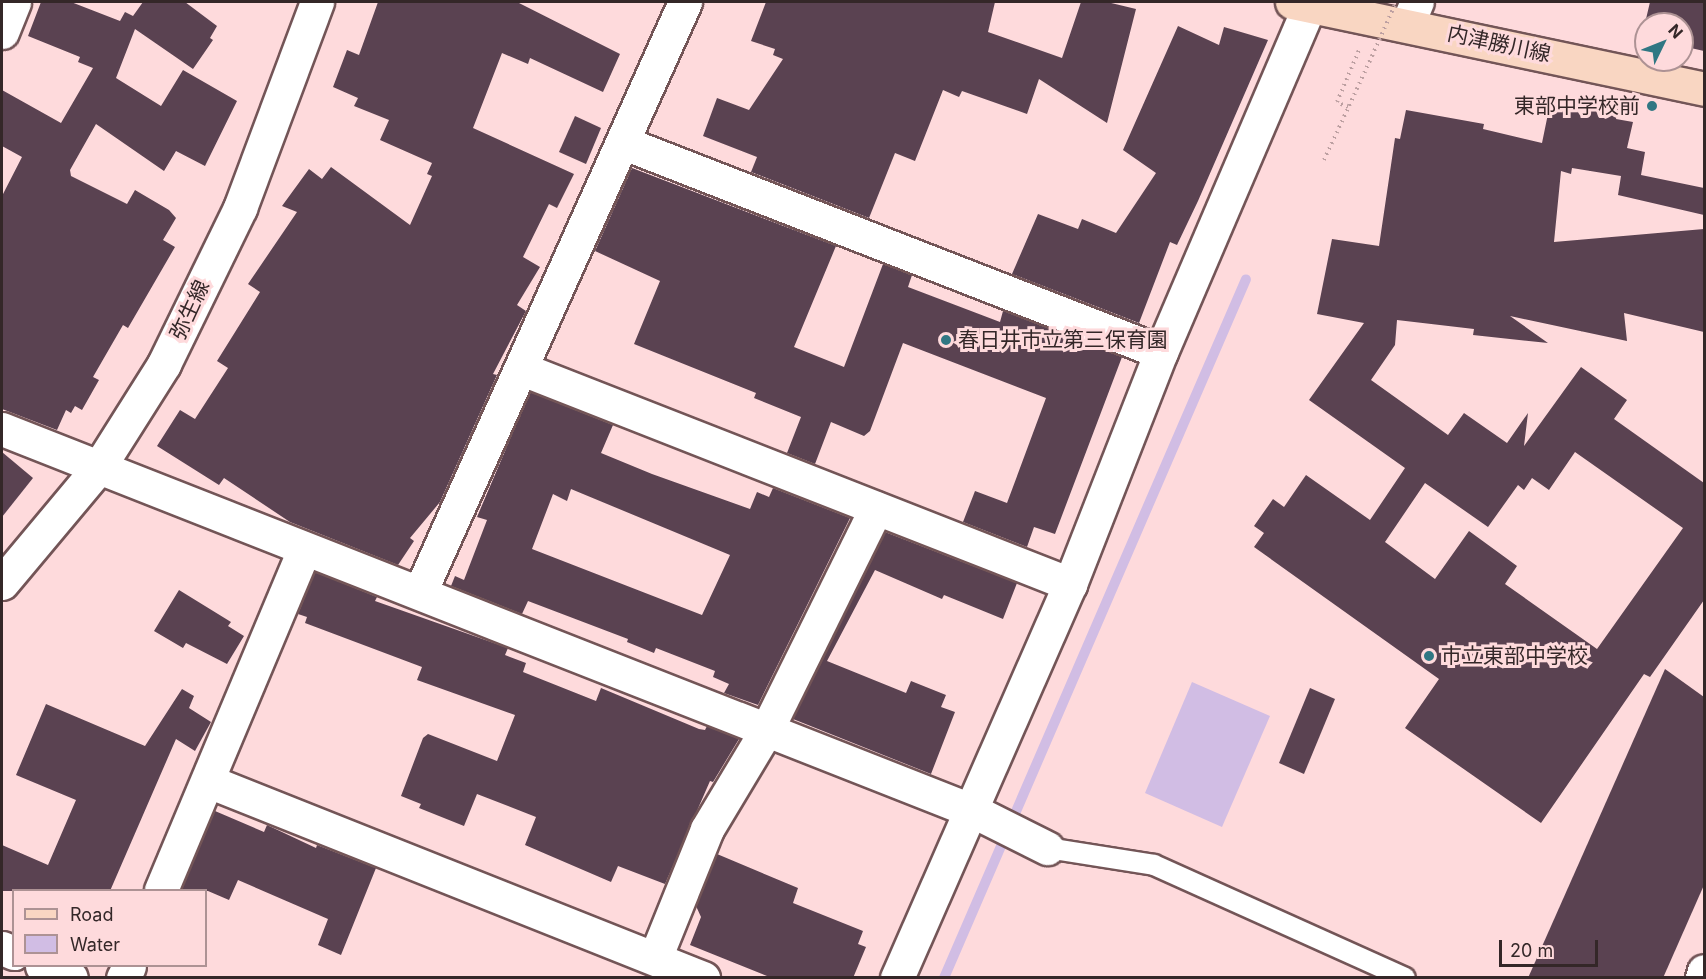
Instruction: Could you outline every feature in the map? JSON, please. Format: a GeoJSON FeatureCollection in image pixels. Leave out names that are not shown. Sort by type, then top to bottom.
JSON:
{"type":"FeatureCollection","features":[{"type":"Feature","properties":{"kind":"main road","name":"内津勝川線"},"geometry":{"type":"LineString","coordinates":[[1301,3],[1407,9],[1704,89]]}},
{"type":"Feature","properties":{"kind":"street"},"geometry":{"type":"LineString","coordinates":[[2,32],[14,2]]}},
{"type":"Feature","properties":{"kind":"street","name":"弥生線"},"geometry":{"type":"LineString","coordinates":[[2,584],[99,467],[164,364],[240,208],[317,2]]}},
{"type":"Feature","properties":{"kind":"street"},"geometry":{"type":"LineString","coordinates":[[420,592],[624,143],[685,2]]}},
{"type":"Feature","properties":{"kind":"street"},"geometry":{"type":"LineString","coordinates":[[897,978],[973,811],[1070,584],[1301,3]]}},
{"type":"Feature","properties":{"kind":"street"},"geometry":{"type":"LineString","coordinates":[[624,143],[1161,352]]}},
{"type":"Feature","properties":{"kind":"street"},"geometry":{"type":"LineString","coordinates":[[522,369],[1070,584]]}},
{"type":"Feature","properties":{"kind":"street"},"geometry":{"type":"LineString","coordinates":[[2,429],[304,550],[420,592],[973,811],[1047,849]]}},
{"type":"Feature","properties":{"kind":"street"},"geometry":{"type":"LineString","coordinates":[[654,958],[707,828],[767,729],[876,508]]}},
{"type":"Feature","properties":{"kind":"street"},"geometry":{"type":"LineString","coordinates":[[162,889],[304,550]]}},
{"type":"Feature","properties":{"kind":"street"},"geometry":{"type":"LineString","coordinates":[[208,781],[703,978]]}},
{"type":"Feature","properties":{"kind":"street"},"geometry":{"type":"LineString","coordinates":[[44,967],[71,978]]}},
{"type":"Feature","properties":{"kind":"street"},"geometry":{"type":"LineString","coordinates":[[1701,978],[1704,971]]}},
{"type":"Feature","properties":{"kind":"lane"},"geometry":{"type":"LineString","coordinates":[[1047,849],[1154,865],[1405,978]]}},
{"type":"Feature","properties":{"kind":"path"},"geometry":{"type":"LineString","coordinates":[[1324,160],[1372,56],[1407,9]]}},
{"type":"Feature","properties":{"kind":"path"},"geometry":{"type":"LineString","coordinates":[[1348,107],[1337,102],[1359,49]]}},
{"type":"Feature","properties":{"kind":"water"},"geometry":{"type":"Polygon","coordinates":[[[1192,682],[1270,716],[1222,827],[1145,793],[1192,682]]]}},
{"type":"Feature","properties":{"kind":"building"},"geometry":{"type":"Polygon","coordinates":[[[41,2],[71,2],[120,21],[125,12],[133,16],[143,2],[185,2],[217,26],[210,38],[213,40],[193,69],[135,29],[116,78],[161,106],[183,70],[237,101],[205,166],[176,151],[164,171],[96,124],[70,170],[71,176],[127,204],[135,190],[169,210],[176,218],[163,240],[175,247],[128,328],[123,325],[93,377],[99,380],[82,410],[75,406],[71,413],[66,410],[57,430],[2,409],[2,196],[22,157],[2,146],[2,90],[61,123],[93,68],[78,62],[80,57],[28,36],[41,2]]]}},
{"type":"Feature","properties":{"kind":"building"},"geometry":{"type":"Polygon","coordinates":[[[378,2],[517,2],[620,54],[603,92],[530,58],[528,64],[502,53],[473,128],[574,174],[557,208],[549,204],[523,257],[540,267],[517,305],[526,311],[493,374],[497,375],[440,502],[410,538],[414,541],[398,565],[290,522],[224,478],[219,485],[157,446],[180,410],[195,419],[228,368],[217,361],[260,292],[248,284],[297,212],[282,206],[309,169],[322,179],[331,167],[410,225],[432,176],[427,174],[432,163],[380,140],[389,120],[354,106],[358,98],[333,87],[347,50],[359,55],[378,2]]]}},
{"type":"Feature","properties":{"kind":"building"},"geometry":{"type":"Polygon","coordinates":[[[766,2],[995,2],[988,32],[1062,58],[1081,2],[1107,2],[1136,9],[1107,123],[1039,79],[1027,114],[962,91],[959,97],[943,90],[915,161],[895,153],[869,218],[751,172],[757,157],[703,136],[717,98],[749,110],[783,59],[773,55],[775,49],[751,41],[766,2]]]}},
{"type":"Feature","properties":{"kind":"building"},"geometry":{"type":"Polygon","coordinates":[[[1650,2],[1704,2],[1704,51],[1694,49],[1694,12],[1648,12],[1650,2]]]}},
{"type":"Feature","properties":{"kind":"building"},"geometry":{"type":"Polygon","coordinates":[[[1178,26],[1219,45],[1224,27],[1268,40],[1177,245],[1170,242],[1139,323],[1012,274],[1038,214],[1078,229],[1082,219],[1116,233],[1156,173],[1123,150],[1178,26]]]}},
{"type":"Feature","properties":{"kind":"building"},"geometry":{"type":"Polygon","coordinates":[[[1594,97],[1619,103],[1616,119],[1633,122],[1627,148],[1645,152],[1641,175],[1704,188],[1704,215],[1618,195],[1621,176],[1572,168],[1571,174],[1561,171],[1554,242],[1704,229],[1704,332],[1624,313],[1627,341],[1510,316],[1548,343],[1473,335],[1474,329],[1397,320],[1395,345],[1371,380],[1448,435],[1464,413],[1507,443],[1528,413],[1524,446],[1581,367],[1627,400],[1614,419],[1704,483],[1704,600],[1650,677],[1644,674],[1541,823],[1405,728],[1439,679],[1254,547],[1264,533],[1254,526],[1273,499],[1284,507],[1306,475],[1370,520],[1405,468],[1309,400],[1364,323],[1317,314],[1332,239],[1379,246],[1395,138],[1400,139],[1406,110],[1484,124],[1483,129],[1542,143],[1550,104],[1591,111],[1594,97]],[[1575,452],[1549,490],[1532,478],[1524,490],[1518,485],[1488,527],[1425,483],[1385,542],[1435,579],[1469,531],[1517,566],[1505,584],[1597,649],[1683,528],[1575,452]]]}},
{"type":"Feature","properties":{"kind":"building"},"geometry":{"type":"Polygon","coordinates":[[[575,116],[601,128],[586,164],[559,152],[575,116]]]}},
{"type":"Feature","properties":{"kind":"building"},"geometry":{"type":"Polygon","coordinates":[[[632,168],[836,246],[794,347],[844,367],[883,264],[912,275],[908,287],[1000,322],[1003,311],[1122,357],[1055,534],[1034,527],[1027,547],[963,522],[975,491],[1007,503],[1046,398],[903,343],[870,431],[864,436],[831,422],[815,464],[787,453],[801,417],[754,398],[756,393],[634,344],[660,281],[595,251],[632,168]]]}},
{"type":"Feature","properties":{"kind":"building"},"geometry":{"type":"Polygon","coordinates":[[[530,392],[613,425],[601,453],[652,474],[750,509],[757,492],[769,497],[773,488],[850,518],[758,705],[724,693],[729,684],[713,677],[715,671],[656,648],[654,653],[627,642],[628,639],[528,601],[522,614],[451,586],[455,576],[464,580],[487,520],[477,517],[530,392]],[[571,489],[567,501],[553,494],[532,549],[702,615],[730,555],[571,489]]]}},
{"type":"Feature","properties":{"kind":"building"},"geometry":{"type":"Polygon","coordinates":[[[2,452],[33,478],[2,517],[2,452]]]}},
{"type":"Feature","properties":{"kind":"building"},"geometry":{"type":"Polygon","coordinates":[[[885,532],[1017,583],[1003,619],[944,595],[942,599],[875,570],[827,661],[906,693],[911,681],[946,695],[941,707],[955,712],[931,774],[793,719],[885,532]]]}},
{"type":"Feature","properties":{"kind":"building"},"geometry":{"type":"Polygon","coordinates":[[[315,572],[377,597],[375,601],[508,648],[505,655],[526,663],[523,672],[596,701],[601,688],[699,729],[705,730],[707,726],[739,739],[713,782],[710,781],[665,884],[618,866],[611,882],[525,845],[536,817],[477,794],[464,826],[419,808],[421,804],[401,796],[423,738],[428,734],[497,761],[515,715],[417,680],[422,667],[305,623],[307,617],[298,614],[315,572]]]}},
{"type":"Feature","properties":{"kind":"building"},"geometry":{"type":"Polygon","coordinates":[[[179,590],[231,622],[228,626],[244,636],[227,664],[186,643],[183,648],[154,631],[179,590]]]}},
{"type":"Feature","properties":{"kind":"building"},"geometry":{"type":"Polygon","coordinates":[[[1665,669],[1704,697],[1704,885],[1663,978],[1528,978],[1665,669]]]}},
{"type":"Feature","properties":{"kind":"building"},"geometry":{"type":"Polygon","coordinates":[[[1310,688],[1335,699],[1304,774],[1279,763],[1310,688]]]}},
{"type":"Feature","properties":{"kind":"building"},"geometry":{"type":"Polygon","coordinates":[[[182,689],[194,696],[189,708],[211,722],[195,751],[176,739],[111,889],[12,889],[12,891],[2,891],[2,845],[48,865],[76,800],[16,775],[46,704],[145,746],[182,689]]]}},
{"type":"Feature","properties":{"kind":"building"},"geometry":{"type":"Polygon","coordinates":[[[215,811],[264,832],[267,825],[316,848],[317,845],[376,868],[341,955],[318,945],[328,919],[238,880],[229,900],[207,889],[182,889],[215,811]]]}},
{"type":"Feature","properties":{"kind":"building"},"geometry":{"type":"Polygon","coordinates":[[[717,854],[798,888],[793,903],[863,931],[858,944],[866,947],[853,978],[772,978],[690,945],[701,917],[696,906],[717,854]]]}},
{"type":"Feature","properties":{"kind":"waterway"},"geometry":{"type":"LineString","coordinates":[[944,978],[1246,279]]}},
{"type":"Feature","properties":{"kind":"place","name":"東部中学校前"},"geometry":{"type":"Point","coordinates":[1652,106]}},
{"type":"Feature","properties":{"kind":"place","name":"春日井市立第三保育園"},"geometry":{"type":"Point","coordinates":[946,340]}},
{"type":"Feature","properties":{"kind":"place","name":"市立東部中学校"},"geometry":{"type":"Point","coordinates":[1429,656]}}]}
